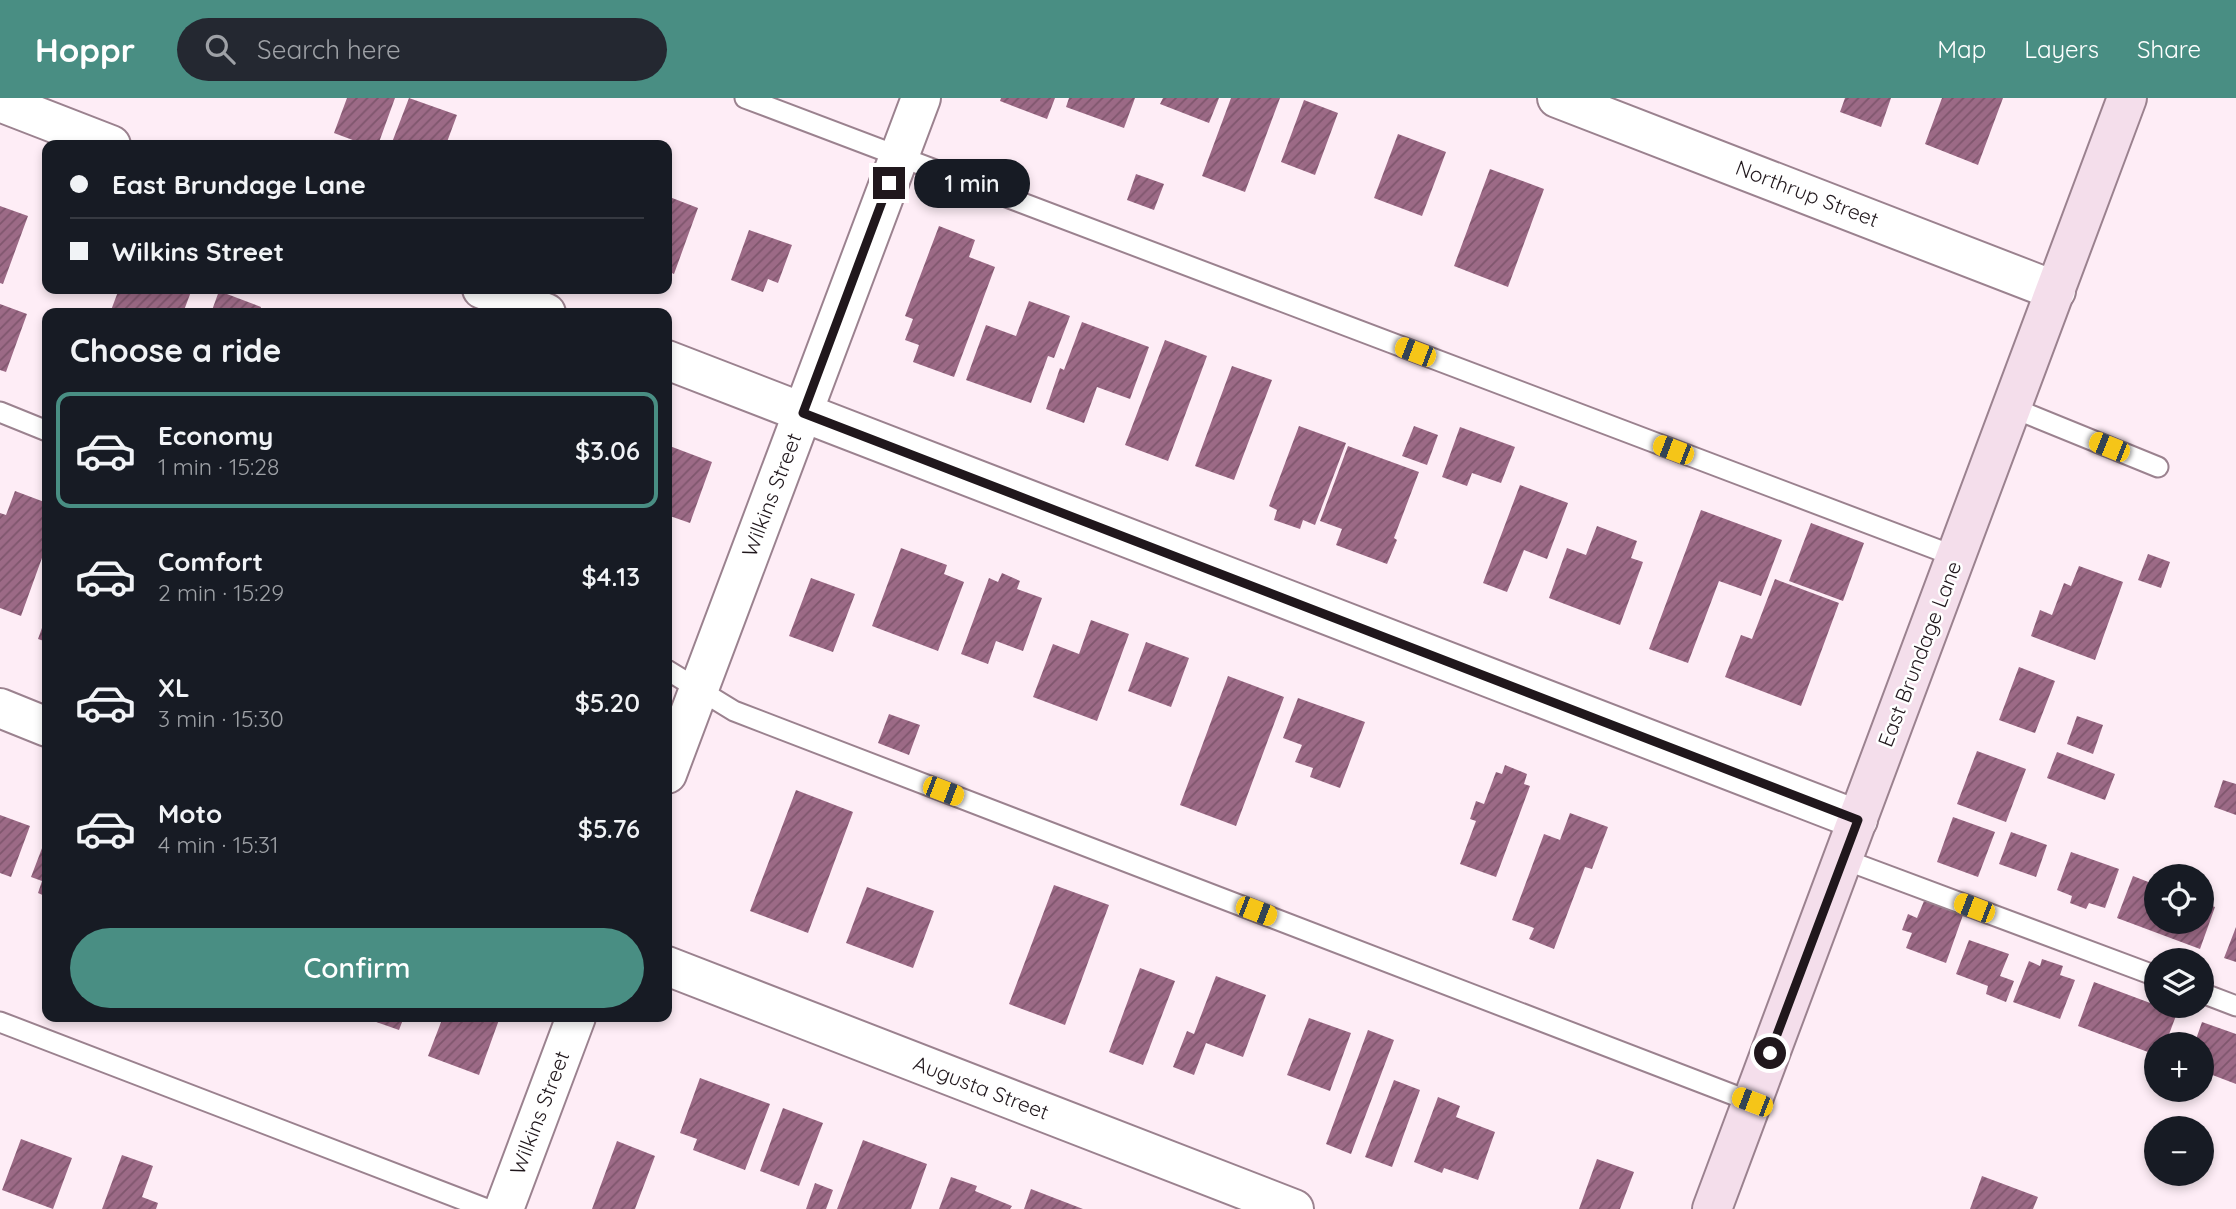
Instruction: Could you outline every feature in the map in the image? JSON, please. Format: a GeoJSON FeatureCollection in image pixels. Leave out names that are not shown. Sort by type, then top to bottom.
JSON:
{"type":"FeatureCollection","features":[{"type":"Feature","properties":{"kind":"main road","name":"East Brundage Lane"},"geometry":{"type":"LineString","coordinates":[[1712,1209],[2127,98]]}},
{"type":"Feature","properties":{"kind":"street","name":"Wilkins Street"},"geometry":{"type":"LineString","coordinates":[[672,761],[921,98]]}},
{"type":"Feature","properties":{"kind":"street","name":"Northrup Street"},"geometry":{"type":"LineString","coordinates":[[1558,98],[2056,291]]}},
{"type":"Feature","properties":{"kind":"street"},"geometry":{"type":"LineString","coordinates":[[0,102],[98,140]]}},
{"type":"Feature","properties":{"kind":"street"},"geometry":{"type":"LineString","coordinates":[[495,294],[533,308]]}},
{"type":"Feature","properties":{"kind":"street"},"geometry":{"type":"LineString","coordinates":[[672,362],[1858,820]]}},
{"type":"Feature","properties":{"kind":"street"},"geometry":{"type":"LineString","coordinates":[[0,708],[42,725]]}},
{"type":"Feature","properties":{"kind":"street","name":"Augusta Street"},"geometry":{"type":"LineString","coordinates":[[672,968],[1294,1209]]}},
{"type":"Feature","properties":{"kind":"street","name":"Wilkins Street"},"geometry":{"type":"LineString","coordinates":[[504,1209],[574,1022]]}},
{"type":"Feature","properties":{"kind":"lane"},"geometry":{"type":"LineString","coordinates":[[745,98],[1956,557]]}},
{"type":"Feature","properties":{"kind":"lane"},"geometry":{"type":"LineString","coordinates":[[2013,408],[2158,467]]}},
{"type":"Feature","properties":{"kind":"lane"},"geometry":{"type":"LineString","coordinates":[[0,412],[42,428]]}},
{"type":"Feature","properties":{"kind":"lane"},"geometry":{"type":"LineString","coordinates":[[672,673],[734,711],[1752,1102]]}},
{"type":"Feature","properties":{"kind":"lane"},"geometry":{"type":"LineString","coordinates":[[1843,859],[2144,972]]}},
{"type":"Feature","properties":{"kind":"lane"},"geometry":{"type":"LineString","coordinates":[[2214,998],[2236,1006]]}},
{"type":"Feature","properties":{"kind":"lane"},"geometry":{"type":"LineString","coordinates":[[0,1022],[487,1209]]}},
{"type":"Feature","properties":{"kind":"building"},"geometry":{"type":"Polygon","coordinates":[[[347,98],[395,98],[380,140],[353,140],[334,133],[347,98]]]}},
{"type":"Feature","properties":{"kind":"building"},"geometry":{"type":"Polygon","coordinates":[[[409,98],[457,115],[448,140],[393,140],[409,98]]]}},
{"type":"Feature","properties":{"kind":"building"},"geometry":{"type":"Polygon","coordinates":[[[1001,98],[1055,98],[1047,119],[1000,101],[1001,98]]]}},
{"type":"Feature","properties":{"kind":"building"},"geometry":{"type":"Polygon","coordinates":[[[1069,98],[1135,98],[1124,128],[1066,107],[1069,98]]]}},
{"type":"Feature","properties":{"kind":"building"},"geometry":{"type":"Polygon","coordinates":[[[1163,98],[1219,98],[1209,123],[1160,104],[1163,98]]]}},
{"type":"Feature","properties":{"kind":"building"},"geometry":{"type":"Polygon","coordinates":[[[1231,98],[1280,98],[1245,192],[1202,176],[1231,98]]]}},
{"type":"Feature","properties":{"kind":"building"},"geometry":{"type":"Polygon","coordinates":[[[1845,98],[1891,98],[1881,127],[1840,112],[1845,98]]]}},
{"type":"Feature","properties":{"kind":"building"},"geometry":{"type":"Polygon","coordinates":[[[1942,98],[2003,98],[1978,165],[1925,144],[1942,98]]]}},
{"type":"Feature","properties":{"kind":"building"},"geometry":{"type":"Polygon","coordinates":[[[1304,100],[1338,113],[1315,175],[1281,162],[1304,100]]]}},
{"type":"Feature","properties":{"kind":"building"},"geometry":{"type":"Polygon","coordinates":[[[1398,134],[1446,152],[1422,216],[1374,198],[1398,134]]]}},
{"type":"Feature","properties":{"kind":"building"},"geometry":{"type":"Polygon","coordinates":[[[1490,169],[1544,189],[1508,287],[1454,266],[1490,169]]]}},
{"type":"Feature","properties":{"kind":"building"},"geometry":{"type":"Polygon","coordinates":[[[1136,174],[1164,184],[1154,210],[1127,200],[1136,174]]]}},
{"type":"Feature","properties":{"kind":"building"},"geometry":{"type":"Polygon","coordinates":[[[672,198],[698,208],[674,274],[672,273],[672,198]]]}},
{"type":"Feature","properties":{"kind":"building"},"geometry":{"type":"Polygon","coordinates":[[[0,206],[28,216],[3,284],[0,283],[0,206]]]}},
{"type":"Feature","properties":{"kind":"building"},"geometry":{"type":"Polygon","coordinates":[[[939,226],[975,240],[969,257],[995,267],[954,377],[913,362],[919,345],[905,340],[913,319],[905,316],[939,226]]]}},
{"type":"Feature","properties":{"kind":"building"},"geometry":{"type":"Polygon","coordinates":[[[749,230],[792,245],[778,283],[768,279],[763,292],[731,280],[749,230]]]}},
{"type":"Feature","properties":{"kind":"building"},"geometry":{"type":"Polygon","coordinates":[[[117,294],[190,294],[185,308],[112,308],[117,294]]]}},
{"type":"Feature","properties":{"kind":"building"},"geometry":{"type":"Polygon","coordinates":[[[218,294],[227,294],[261,307],[261,308],[213,308],[218,294]]]}},
{"type":"Feature","properties":{"kind":"building"},"geometry":{"type":"Polygon","coordinates":[[[1029,301],[1070,316],[1054,358],[1048,356],[1031,403],[966,380],[986,325],[1016,336],[1029,301]]]}},
{"type":"Feature","properties":{"kind":"building"},"geometry":{"type":"Polygon","coordinates":[[[0,304],[27,314],[6,372],[0,370],[0,304]]]}},
{"type":"Feature","properties":{"kind":"building"},"geometry":{"type":"Polygon","coordinates":[[[1082,322],[1149,347],[1130,399],[1097,387],[1084,423],[1046,409],[1060,368],[1064,370],[1082,322]]]}},
{"type":"Feature","properties":{"kind":"building"},"geometry":{"type":"Polygon","coordinates":[[[1165,340],[1207,356],[1168,461],[1125,445],[1165,340]]]}},
{"type":"Feature","properties":{"kind":"building"},"geometry":{"type":"Polygon","coordinates":[[[1232,366],[1272,380],[1234,480],[1195,466],[1232,366]]]}},
{"type":"Feature","properties":{"kind":"building"},"geometry":{"type":"Polygon","coordinates":[[[1299,426],[1346,443],[1315,525],[1303,520],[1300,529],[1274,520],[1277,510],[1269,506],[1299,426]]]}},
{"type":"Feature","properties":{"kind":"building"},"geometry":{"type":"Polygon","coordinates":[[[1414,426],[1438,435],[1427,465],[1402,456],[1414,426]]]}},
{"type":"Feature","properties":{"kind":"building"},"geometry":{"type":"Polygon","coordinates":[[[1460,427],[1515,447],[1501,483],[1472,473],[1467,486],[1442,477],[1460,427]]]}},
{"type":"Feature","properties":{"kind":"building"},"geometry":{"type":"Polygon","coordinates":[[[1348,446],[1419,472],[1387,564],[1336,545],[1342,529],[1320,521],[1348,446]]]}},
{"type":"Feature","properties":{"kind":"building"},"geometry":{"type":"Polygon","coordinates":[[[672,447],[712,462],[690,523],[672,517],[672,447]]]}},
{"type":"Feature","properties":{"kind":"building"},"geometry":{"type":"Polygon","coordinates":[[[1520,485],[1568,503],[1547,559],[1524,550],[1507,592],[1483,583],[1520,485]]]}},
{"type":"Feature","properties":{"kind":"building"},"geometry":{"type":"Polygon","coordinates":[[[15,491],[42,501],[42,558],[21,616],[0,608],[0,513],[6,515],[15,491]]]}},
{"type":"Feature","properties":{"kind":"building"},"geometry":{"type":"Polygon","coordinates":[[[1701,510],[1782,540],[1761,596],[1719,581],[1688,663],[1649,649],[1701,510]]]}},
{"type":"Feature","properties":{"kind":"building"},"geometry":{"type":"Polygon","coordinates":[[[1811,523],[1864,543],[1843,601],[1789,581],[1811,523]]]}},
{"type":"Feature","properties":{"kind":"building"},"geometry":{"type":"Polygon","coordinates":[[[1597,526],[1637,541],[1631,558],[1643,562],[1620,625],[1549,598],[1567,548],[1586,555],[1597,526]]]}},
{"type":"Feature","properties":{"kind":"building"},"geometry":{"type":"Polygon","coordinates":[[[901,548],[947,565],[944,574],[964,582],[938,651],[872,626],[901,548]]]}},
{"type":"Feature","properties":{"kind":"building"},"geometry":{"type":"Polygon","coordinates":[[[2148,554],[2170,562],[2161,588],[2138,580],[2148,554]]]}},
{"type":"Feature","properties":{"kind":"building"},"geometry":{"type":"Polygon","coordinates":[[[2079,566],[2123,582],[2095,660],[2031,636],[2040,610],[2052,615],[2064,583],[2071,586],[2079,566]]]}},
{"type":"Feature","properties":{"kind":"building"},"geometry":{"type":"Polygon","coordinates":[[[1002,573],[1020,581],[1017,589],[1042,598],[1023,651],[996,641],[988,664],[961,654],[989,578],[998,582],[1002,573]]]}},
{"type":"Feature","properties":{"kind":"building"},"geometry":{"type":"Polygon","coordinates":[[[811,578],[855,594],[833,652],[789,636],[811,578]]]}},
{"type":"Feature","properties":{"kind":"building"},"geometry":{"type":"Polygon","coordinates":[[[1775,579],[1839,603],[1801,706],[1725,677],[1741,635],[1752,639],[1775,579]]]}},
{"type":"Feature","properties":{"kind":"building"},"geometry":{"type":"Polygon","coordinates":[[[1091,620],[1129,634],[1097,721],[1033,697],[1053,644],[1079,654],[1091,620]]]}},
{"type":"Feature","properties":{"kind":"building"},"geometry":{"type":"Polygon","coordinates":[[[1146,642],[1189,658],[1171,707],[1128,691],[1146,642]]]}},
{"type":"Feature","properties":{"kind":"building"},"geometry":{"type":"Polygon","coordinates":[[[2019,667],[2055,681],[2035,733],[1999,720],[2019,667]]]}},
{"type":"Feature","properties":{"kind":"building"},"geometry":{"type":"Polygon","coordinates":[[[1228,676],[1284,697],[1236,826],[1180,805],[1228,676]]]}},
{"type":"Feature","properties":{"kind":"building"},"geometry":{"type":"Polygon","coordinates":[[[1298,698],[1365,722],[1340,788],[1310,777],[1313,768],[1295,762],[1302,745],[1283,738],[1298,698]]]}},
{"type":"Feature","properties":{"kind":"building"},"geometry":{"type":"Polygon","coordinates":[[[889,714],[920,725],[909,755],[878,743],[889,714]]]}},
{"type":"Feature","properties":{"kind":"building"},"geometry":{"type":"Polygon","coordinates":[[[2077,716],[2103,725],[2093,754],[2067,744],[2077,716]]]}},
{"type":"Feature","properties":{"kind":"building"},"geometry":{"type":"Polygon","coordinates":[[[1977,751],[2026,769],[2006,822],[1957,804],[1977,751]]]}},
{"type":"Feature","properties":{"kind":"building"},"geometry":{"type":"Polygon","coordinates":[[[2057,752],[2115,774],[2105,800],[2047,778],[2057,752]]]}},
{"type":"Feature","properties":{"kind":"building"},"geometry":{"type":"Polygon","coordinates":[[[1505,765],[1527,774],[1524,784],[1530,786],[1496,877],[1460,864],[1476,821],[1470,819],[1476,801],[1484,804],[1496,772],[1502,774],[1505,765]]]}},
{"type":"Feature","properties":{"kind":"building"},"geometry":{"type":"Polygon","coordinates":[[[2223,780],[2236,784],[2236,815],[2214,807],[2223,780]]]}},
{"type":"Feature","properties":{"kind":"building"},"geometry":{"type":"Polygon","coordinates":[[[796,790],[853,812],[808,933],[750,911],[796,790]]]}},
{"type":"Feature","properties":{"kind":"building"},"geometry":{"type":"Polygon","coordinates":[[[1570,813],[1608,827],[1592,869],[1585,867],[1554,949],[1529,939],[1534,928],[1512,920],[1544,834],[1560,840],[1570,813]]]}},
{"type":"Feature","properties":{"kind":"building"},"geometry":{"type":"Polygon","coordinates":[[[0,815],[30,826],[11,877],[0,873],[0,815]]]}},
{"type":"Feature","properties":{"kind":"building"},"geometry":{"type":"Polygon","coordinates":[[[1953,817],[1995,832],[1978,877],[1937,862],[1953,817]]]}},
{"type":"Feature","properties":{"kind":"building"},"geometry":{"type":"Polygon","coordinates":[[[2011,832],[2047,845],[2036,877],[1999,864],[2011,832]]]}},
{"type":"Feature","properties":{"kind":"building"},"geometry":{"type":"Polygon","coordinates":[[[42,848],[42,881],[31,877],[42,848]]]}},
{"type":"Feature","properties":{"kind":"building"},"geometry":{"type":"Polygon","coordinates":[[[2071,852],[2119,869],[2105,908],[2089,903],[2086,909],[2070,903],[2072,896],[2057,890],[2071,852]]]}},
{"type":"Feature","properties":{"kind":"building"},"geometry":{"type":"Polygon","coordinates":[[[2133,876],[2144,880],[2144,928],[2117,918],[2133,876]]]}},
{"type":"Feature","properties":{"kind":"building"},"geometry":{"type":"Polygon","coordinates":[[[1054,885],[1109,905],[1065,1025],[1009,1004],[1054,885]]]}},
{"type":"Feature","properties":{"kind":"building"},"geometry":{"type":"Polygon","coordinates":[[[867,887],[934,911],[913,968],[846,943],[867,887]]]}},
{"type":"Feature","properties":{"kind":"building"},"geometry":{"type":"Polygon","coordinates":[[[1924,901],[1963,915],[1946,963],[1906,948],[1912,933],[1902,930],[1908,914],[1917,918],[1924,901]]]}},
{"type":"Feature","properties":{"kind":"building"},"geometry":{"type":"Polygon","coordinates":[[[2236,927],[2236,962],[2224,958],[2236,927]]]}},
{"type":"Feature","properties":{"kind":"building"},"geometry":{"type":"Polygon","coordinates":[[[2160,934],[2205,934],[2200,948],[2160,934]]]}},
{"type":"Feature","properties":{"kind":"building"},"geometry":{"type":"Polygon","coordinates":[[[1969,940],[2009,954],[2000,976],[2014,981],[2006,1002],[1986,994],[1988,986],[1956,974],[1969,940]]]}},
{"type":"Feature","properties":{"kind":"building"},"geometry":{"type":"Polygon","coordinates":[[[2042,959],[2063,966],[2060,975],[2075,980],[2060,1019],[2013,1002],[2029,961],[2040,966],[2042,959]]]}},
{"type":"Feature","properties":{"kind":"building"},"geometry":{"type":"Polygon","coordinates":[[[1140,968],[1175,981],[1143,1065],[1109,1052],[1140,968]]]}},
{"type":"Feature","properties":{"kind":"building"},"geometry":{"type":"Polygon","coordinates":[[[1216,976],[1266,995],[1243,1057],[1206,1043],[1194,1075],[1173,1067],[1187,1031],[1194,1034],[1216,976]]]}},
{"type":"Feature","properties":{"kind":"building"},"geometry":{"type":"Polygon","coordinates":[[[2094,982],[2144,1001],[2144,1018],[2175,1018],[2170,1032],[2144,1032],[2144,1051],[2078,1026],[2094,982]]]}},
{"type":"Feature","properties":{"kind":"building"},"geometry":{"type":"Polygon","coordinates":[[[1309,1018],[1351,1033],[1330,1091],[1287,1075],[1309,1018]]]}},
{"type":"Feature","properties":{"kind":"building"},"geometry":{"type":"Polygon","coordinates":[[[376,1022],[402,1022],[399,1030],[376,1022]]]}},
{"type":"Feature","properties":{"kind":"building"},"geometry":{"type":"Polygon","coordinates":[[[441,1022],[498,1022],[479,1075],[428,1056],[441,1022]]]}},
{"type":"Feature","properties":{"kind":"building"},"geometry":{"type":"Polygon","coordinates":[[[2202,1022],[2236,1034],[2236,1084],[2214,1076],[2214,1032],[2199,1032],[2202,1022]]]}},
{"type":"Feature","properties":{"kind":"building"},"geometry":{"type":"Polygon","coordinates":[[[1368,1030],[1394,1040],[1351,1154],[1326,1144],[1368,1030]]]}},
{"type":"Feature","properties":{"kind":"building"},"geometry":{"type":"Polygon","coordinates":[[[700,1078],[770,1104],[745,1170],[693,1150],[697,1139],[680,1133],[700,1078]]]}},
{"type":"Feature","properties":{"kind":"building"},"geometry":{"type":"Polygon","coordinates":[[[1394,1080],[1420,1090],[1392,1167],[1365,1157],[1394,1080]]]}},
{"type":"Feature","properties":{"kind":"building"},"geometry":{"type":"Polygon","coordinates":[[[1438,1097],[1460,1106],[1456,1117],[1495,1132],[1478,1180],[1444,1168],[1442,1173],[1414,1162],[1438,1097]]]}},
{"type":"Feature","properties":{"kind":"building"},"geometry":{"type":"Polygon","coordinates":[[[783,1108],[823,1123],[799,1186],[760,1171],[783,1108]]]}},
{"type":"Feature","properties":{"kind":"building"},"geometry":{"type":"Polygon","coordinates":[[[21,1139],[72,1158],[53,1209],[2,1190],[21,1139]]]}},
{"type":"Feature","properties":{"kind":"building"},"geometry":{"type":"Polygon","coordinates":[[[863,1140],[927,1164],[911,1209],[837,1209],[863,1140]]]}},
{"type":"Feature","properties":{"kind":"building"},"geometry":{"type":"Polygon","coordinates":[[[617,1141],[655,1156],[635,1209],[592,1209],[617,1141]]]}},
{"type":"Feature","properties":{"kind":"building"},"geometry":{"type":"Polygon","coordinates":[[[122,1155],[153,1166],[142,1197],[158,1203],[156,1209],[102,1209],[122,1155]]]}},
{"type":"Feature","properties":{"kind":"building"},"geometry":{"type":"Polygon","coordinates":[[[1597,1159],[1634,1172],[1620,1209],[1579,1209],[1597,1159]]]}},
{"type":"Feature","properties":{"kind":"building"},"geometry":{"type":"Polygon","coordinates":[[[1982,1176],[2038,1197],[2033,1209],[1970,1209],[1982,1176]]]}},
{"type":"Feature","properties":{"kind":"building"},"geometry":{"type":"Polygon","coordinates":[[[951,1177],[977,1186],[975,1191],[1012,1206],[1010,1209],[939,1209],[951,1177]]]}},
{"type":"Feature","properties":{"kind":"building"},"geometry":{"type":"Polygon","coordinates":[[[815,1183],[833,1190],[826,1209],[806,1209],[815,1183]]]}},
{"type":"Feature","properties":{"kind":"building"},"geometry":{"type":"Polygon","coordinates":[[[1031,1189],[1083,1209],[1024,1209],[1031,1189]]]}},
{"type":"Feature","properties":{"kind":"route"},"geometry":{"type":"LineString","coordinates":[[889,183],[803,413],[1858,820],[1770,1053]]}}]}
